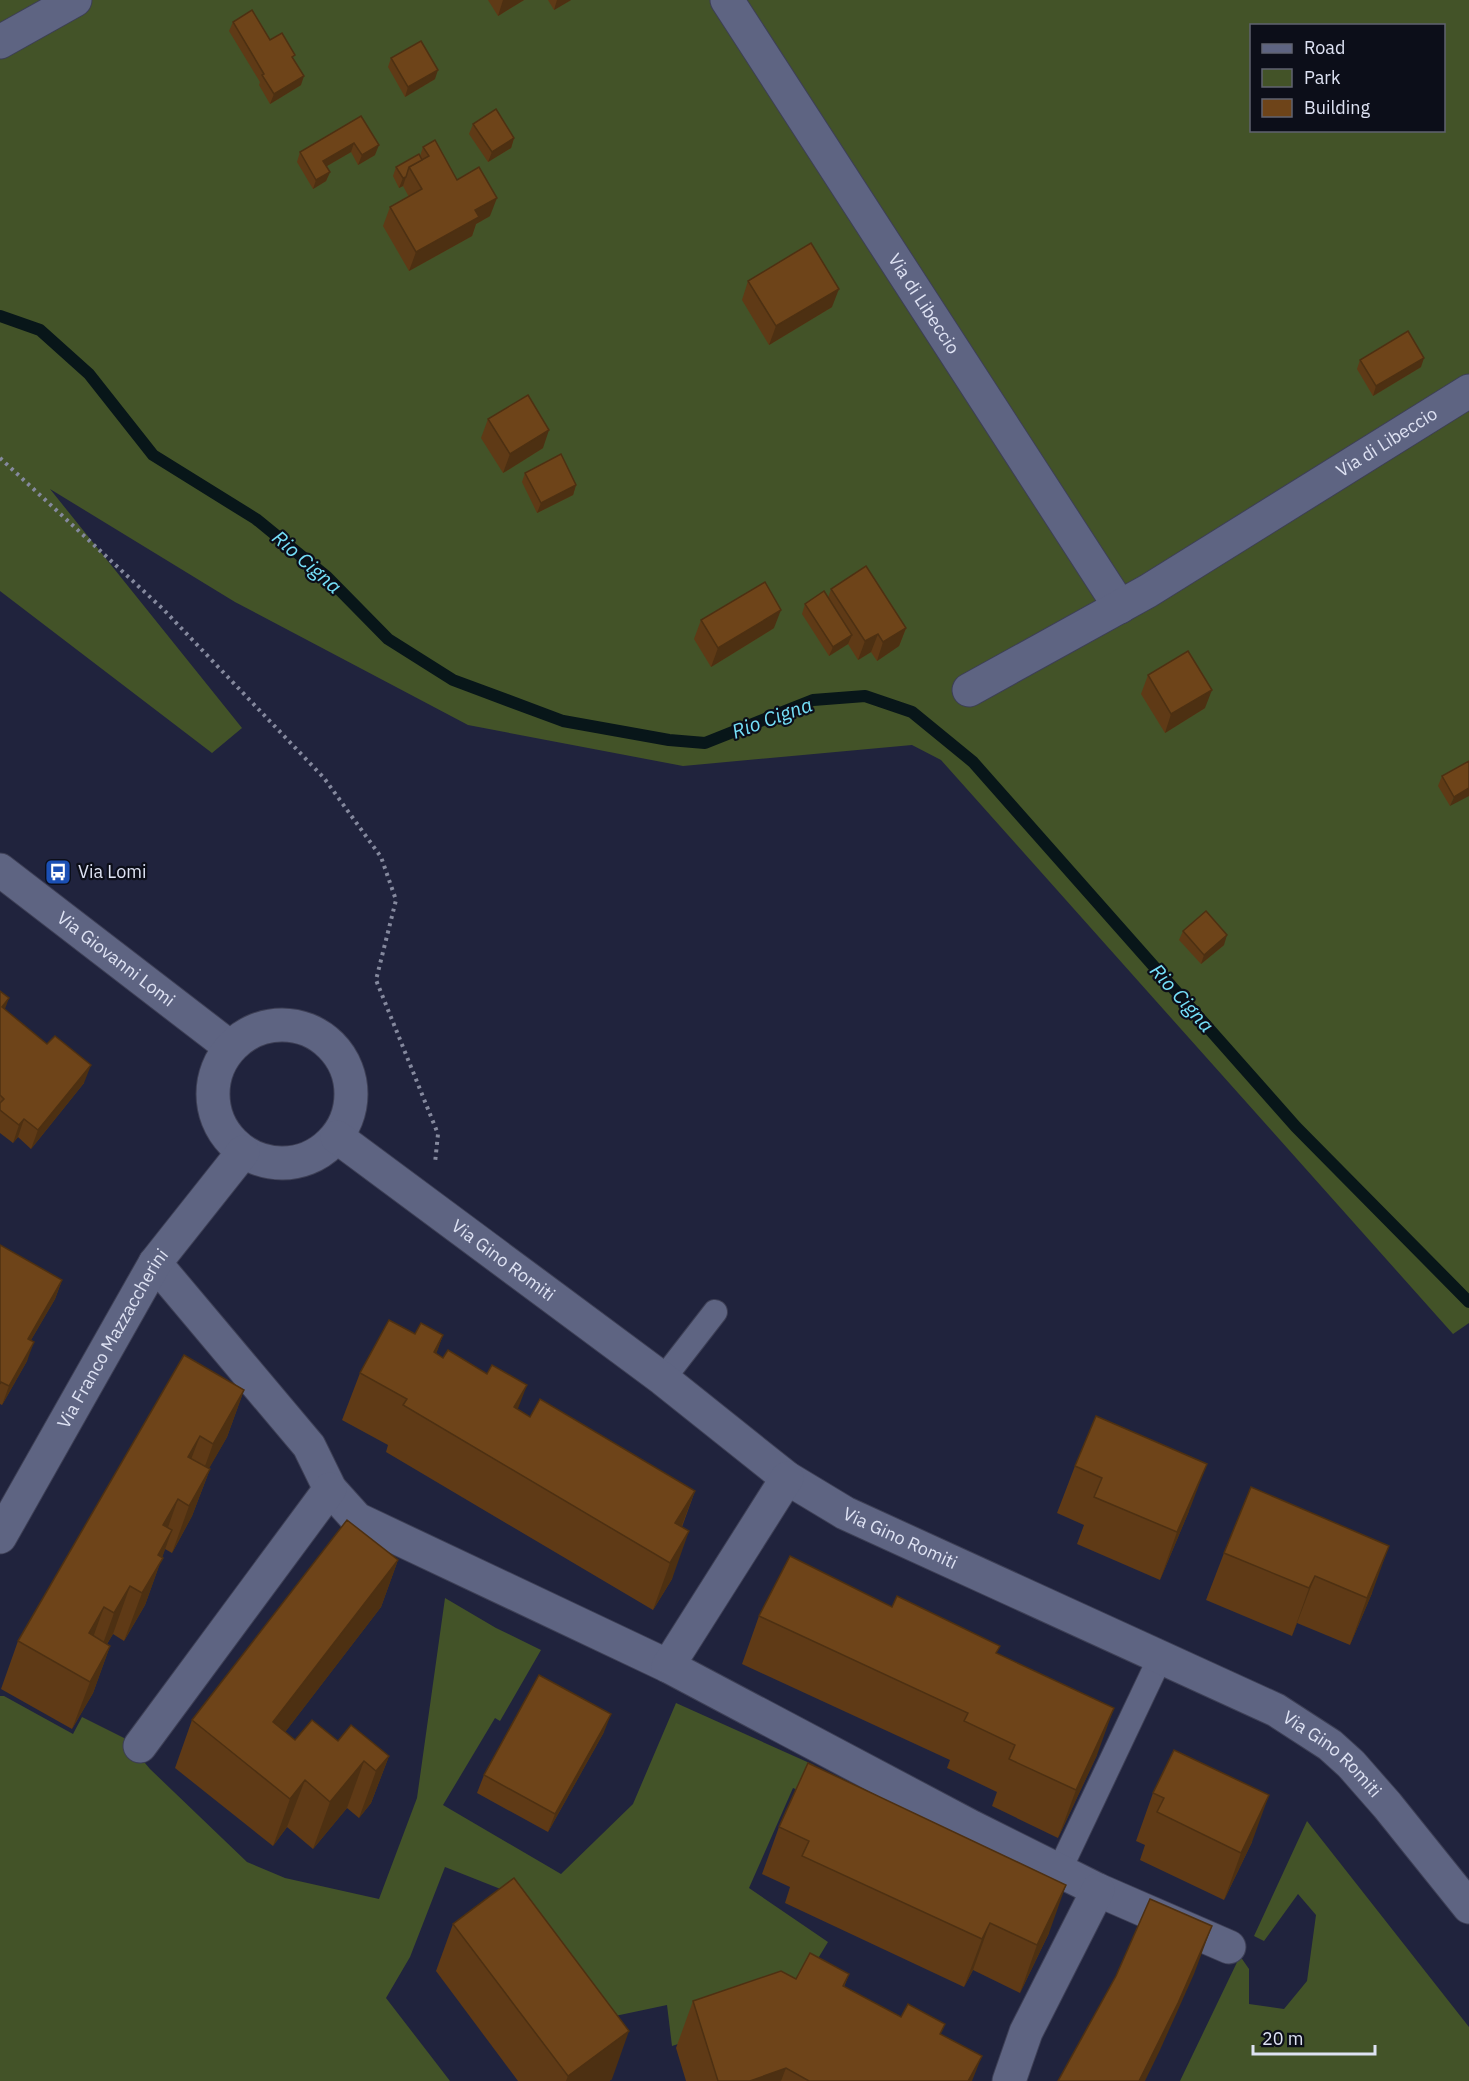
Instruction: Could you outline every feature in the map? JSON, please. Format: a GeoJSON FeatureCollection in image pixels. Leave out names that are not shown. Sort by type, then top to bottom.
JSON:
{"type":"FeatureCollection","features":[{"type":"Feature","properties":{"kind":"street"},"geometry":{"type":"LineString","coordinates":[[0,42],[75,0]]}},
{"type":"Feature","properties":{"kind":"street","name":"Via di Libeccio"},"geometry":{"type":"LineString","coordinates":[[728,0],[1120,607]]}},
{"type":"Feature","properties":{"kind":"street","name":"Via di Libeccio"},"geometry":{"type":"LineString","coordinates":[[969,690],[1148,591],[1469,391]]}},
{"type":"Feature","properties":{"kind":"street","name":"Via Giovanni Lomi"},"geometry":{"type":"LineString","coordinates":[[0,870],[230,1047]]}},
{"type":"Feature","properties":{"kind":"street"},"geometry":{"type":"LineString","coordinates":[[289,1024],[314,1031],[333,1046],[347,1067],[352,1090],[349,1115],[338,1137],[318,1154],[293,1163],[267,1162],[243,1152],[227,1137],[216,1118],[212,1096],[215,1074],[221,1059],[242,1036],[265,1026],[289,1024]]}},
{"type":"Feature","properties":{"kind":"street","name":"Via Gino Romiti"},"geometry":{"type":"LineString","coordinates":[[338,1137],[663,1379],[787,1478],[845,1513],[1276,1710],[1330,1744],[1387,1805],[1469,1907]]}},
{"type":"Feature","properties":{"kind":"street","name":"Via Franco Mazzaccherini"},"geometry":{"type":"LineString","coordinates":[[0,1538],[155,1263],[243,1152]]}},
{"type":"Feature","properties":{"kind":"street"},"geometry":{"type":"LineString","coordinates":[[155,1263],[309,1446],[330,1489],[357,1519],[668,1666],[1059,1871],[1229,1947]]}},
{"type":"Feature","properties":{"kind":"street"},"geometry":{"type":"LineString","coordinates":[[668,1666],[787,1478]]}},
{"type":"Feature","properties":{"kind":"street"},"geometry":{"type":"LineString","coordinates":[[140,1746],[330,1489]]}},
{"type":"Feature","properties":{"kind":"street"},"geometry":{"type":"LineString","coordinates":[[1009,2081],[1026,2032],[1098,1890]]}},
{"type":"Feature","properties":{"kind":"lane"},"geometry":{"type":"LineString","coordinates":[[663,1379],[715,1312]]}},
{"type":"Feature","properties":{"kind":"lane"},"geometry":{"type":"LineString","coordinates":[[1059,1871],[1160,1658]]}},
{"type":"Feature","properties":{"kind":"path"},"geometry":{"type":"LineString","coordinates":[[0,458],[163,609],[324,778],[381,857],[396,900],[376,980],[438,1134],[436,1160],[418,1196]]}},
{"type":"Feature","properties":{"kind":"green space"},"geometry":{"type":"Polygon","coordinates":[[[0,0],[1469,0],[1469,1323],[1453,1334],[941,760],[912,745],[683,766],[468,725],[235,602],[50,489],[242,728],[212,753],[0,591],[0,0]]]}},
{"type":"Feature","properties":{"kind":"green space"},"geometry":{"type":"Polygon","coordinates":[[[445,1598],[496,1628],[541,1650],[500,1721],[495,1718],[443,1805],[561,1874],[633,1804],[676,1703],[814,1765],[800,1791],[793,1788],[749,1888],[828,1942],[794,1998],[782,2010],[672,2046],[667,2005],[615,2016],[531,1901],[445,1867],[410,1957],[386,1998],[450,2081],[0,2081],[0,1696],[4,1696],[73,1734],[82,1717],[124,1738],[150,1769],[247,1862],[285,1878],[379,1899],[417,1798],[445,1598]]]}},
{"type":"Feature","properties":{"kind":"green space"},"geometry":{"type":"Polygon","coordinates":[[[1307,1821],[1469,2027],[1469,2081],[1180,2081],[1240,1956],[1249,1969],[1249,2004],[1284,2009],[1307,1981],[1316,1915],[1298,1894],[1264,1941],[1254,1936],[1307,1821]]]}},
{"type":"Feature","properties":{"kind":"building"},"geometry":{"type":"Polygon","coordinates":[[[252,10],[270,40],[282,33],[295,55],[292,57],[304,76],[274,94],[233,22],[252,10]]]}},
{"type":"Feature","properties":{"kind":"building"},"geometry":{"type":"Polygon","coordinates":[[[421,41],[438,70],[408,87],[391,58],[421,41]]]}},
{"type":"Feature","properties":{"kind":"building"},"geometry":{"type":"Polygon","coordinates":[[[496,109],[514,138],[492,152],[473,124],[496,109]]]}},
{"type":"Feature","properties":{"kind":"building"},"geometry":{"type":"Polygon","coordinates":[[[361,116],[379,145],[362,155],[354,143],[323,161],[330,172],[316,180],[300,152],[361,116]]]}},
{"type":"Feature","properties":{"kind":"building"},"geometry":{"type":"Polygon","coordinates":[[[435,140],[457,180],[479,167],[497,198],[475,210],[479,217],[416,252],[390,207],[422,189],[409,167],[429,156],[423,147],[435,140]]]}},
{"type":"Feature","properties":{"kind":"building"},"geometry":{"type":"Polygon","coordinates":[[[419,154],[422,160],[409,167],[406,177],[403,178],[396,167],[419,154]]]}},
{"type":"Feature","properties":{"kind":"building"},"geometry":{"type":"Polygon","coordinates":[[[811,243],[839,289],[776,326],[748,281],[811,243]]]}},
{"type":"Feature","properties":{"kind":"building"},"geometry":{"type":"Polygon","coordinates":[[[1408,331],[1424,358],[1376,386],[1360,360],[1408,331]]]}},
{"type":"Feature","properties":{"kind":"building"},"geometry":{"type":"Polygon","coordinates":[[[528,395],[549,430],[510,454],[488,419],[528,395]]]}},
{"type":"Feature","properties":{"kind":"building"},"geometry":{"type":"Polygon","coordinates":[[[561,454],[576,485],[541,503],[525,473],[561,454]]]}},
{"type":"Feature","properties":{"kind":"building"},"geometry":{"type":"Polygon","coordinates":[[[866,566],[906,628],[883,642],[878,634],[865,641],[831,589],[866,566]]]}},
{"type":"Feature","properties":{"kind":"building"},"geometry":{"type":"Polygon","coordinates":[[[765,582],[781,610],[718,648],[701,620],[765,582]]]}},
{"type":"Feature","properties":{"kind":"building"},"geometry":{"type":"Polygon","coordinates":[[[824,591],[852,635],[833,647],[805,604],[824,591]]]}},
{"type":"Feature","properties":{"kind":"building"},"geometry":{"type":"Polygon","coordinates":[[[1188,651],[1212,690],[1171,714],[1148,675],[1188,651]]]}},
{"type":"Feature","properties":{"kind":"building"},"geometry":{"type":"Polygon","coordinates":[[[1469,761],[1469,788],[1454,797],[1442,776],[1469,761]]]}},
{"type":"Feature","properties":{"kind":"building"},"geometry":{"type":"Polygon","coordinates":[[[1206,911],[1227,935],[1204,955],[1183,931],[1206,911]]]}},
{"type":"Feature","properties":{"kind":"building"},"geometry":{"type":"Polygon","coordinates":[[[0,991],[9,998],[2,1007],[47,1044],[55,1036],[91,1065],[38,1130],[24,1119],[19,1125],[0,1110],[0,1103],[4,1099],[0,1095],[0,991]]]}},
{"type":"Feature","properties":{"kind":"building"},"geometry":{"type":"Polygon","coordinates":[[[0,1245],[62,1280],[28,1339],[34,1342],[9,1386],[1,1382],[0,1384],[0,1245]]]}},
{"type":"Feature","properties":{"kind":"building"},"geometry":{"type":"Polygon","coordinates":[[[389,1320],[415,1334],[421,1323],[443,1335],[434,1352],[443,1358],[448,1350],[487,1374],[492,1365],[527,1385],[514,1407],[530,1417],[540,1399],[695,1491],[675,1523],[689,1531],[670,1563],[403,1405],[407,1399],[360,1373],[389,1320]]]}},
{"type":"Feature","properties":{"kind":"building"},"geometry":{"type":"Polygon","coordinates":[[[184,1355],[244,1390],[213,1444],[200,1436],[188,1457],[210,1469],[189,1506],[178,1499],[163,1525],[172,1530],[158,1555],[163,1558],[142,1593],[130,1586],[114,1613],[104,1607],[89,1633],[110,1646],[90,1682],[18,1641],[184,1355]]]}},
{"type":"Feature","properties":{"kind":"building"},"geometry":{"type":"Polygon","coordinates":[[[1096,1416],[1207,1464],[1177,1532],[1094,1497],[1102,1478],[1075,1466],[1096,1416]]]}},
{"type":"Feature","properties":{"kind":"building"},"geometry":{"type":"Polygon","coordinates":[[[1251,1487],[1389,1546],[1367,1598],[1315,1576],[1309,1588],[1224,1553],[1251,1487]]]}},
{"type":"Feature","properties":{"kind":"building"},"geometry":{"type":"Polygon","coordinates":[[[347,1520],[398,1560],[273,1722],[295,1740],[312,1720],[338,1741],[351,1725],[389,1756],[376,1771],[364,1761],[330,1802],[305,1780],[290,1799],[192,1720],[347,1520]]]}},
{"type":"Feature","properties":{"kind":"building"},"geometry":{"type":"Polygon","coordinates":[[[790,1556],[892,1607],[897,1596],[1000,1646],[996,1653],[1114,1708],[1076,1790],[1009,1759],[1015,1745],[964,1721],[968,1713],[759,1616],[790,1556]]]}},
{"type":"Feature","properties":{"kind":"building"},"geometry":{"type":"Polygon","coordinates":[[[539,1675],[611,1714],[555,1814],[484,1775],[539,1675]]]}},
{"type":"Feature","properties":{"kind":"building"},"geometry":{"type":"Polygon","coordinates":[[[1174,1750],[1269,1795],[1241,1853],[1157,1812],[1164,1798],[1153,1793],[1174,1750]]]}},
{"type":"Feature","properties":{"kind":"building"},"geometry":{"type":"Polygon","coordinates":[[[808,1763],[1066,1885],[1037,1945],[990,1923],[982,1939],[802,1856],[809,1841],[779,1827],[808,1763]]]}},
{"type":"Feature","properties":{"kind":"building"},"geometry":{"type":"Polygon","coordinates":[[[514,1878],[629,2031],[568,2076],[453,1924],[514,1878]]]}},
{"type":"Feature","properties":{"kind":"building"},"geometry":{"type":"Polygon","coordinates":[[[1150,1899],[1212,1926],[1178,2003],[1139,2081],[1058,2081],[1116,1976],[1150,1899]]]}},
{"type":"Feature","properties":{"kind":"building"},"geometry":{"type":"Polygon","coordinates":[[[810,1953],[849,1974],[843,1986],[901,2017],[908,2004],[945,2024],[940,2034],[982,2056],[968,2081],[809,2081],[786,2068],[750,2081],[718,2081],[693,2001],[781,1971],[796,1979],[810,1953]]]}},
{"type":"Feature","properties":{"kind":"waterway","name":"Rio Cigna"},"geometry":{"type":"LineString","coordinates":[[0,316],[40,330],[89,374],[153,455],[256,519],[327,577],[388,639],[453,680],[563,721],[669,740],[705,743],[813,700],[865,696],[912,712],[973,762],[1296,1127],[1469,1302]]}},
{"type":"Feature","properties":{"kind":"place","name":"Via Lomi"},"geometry":{"type":"Point","coordinates":[58,872]}}]}
